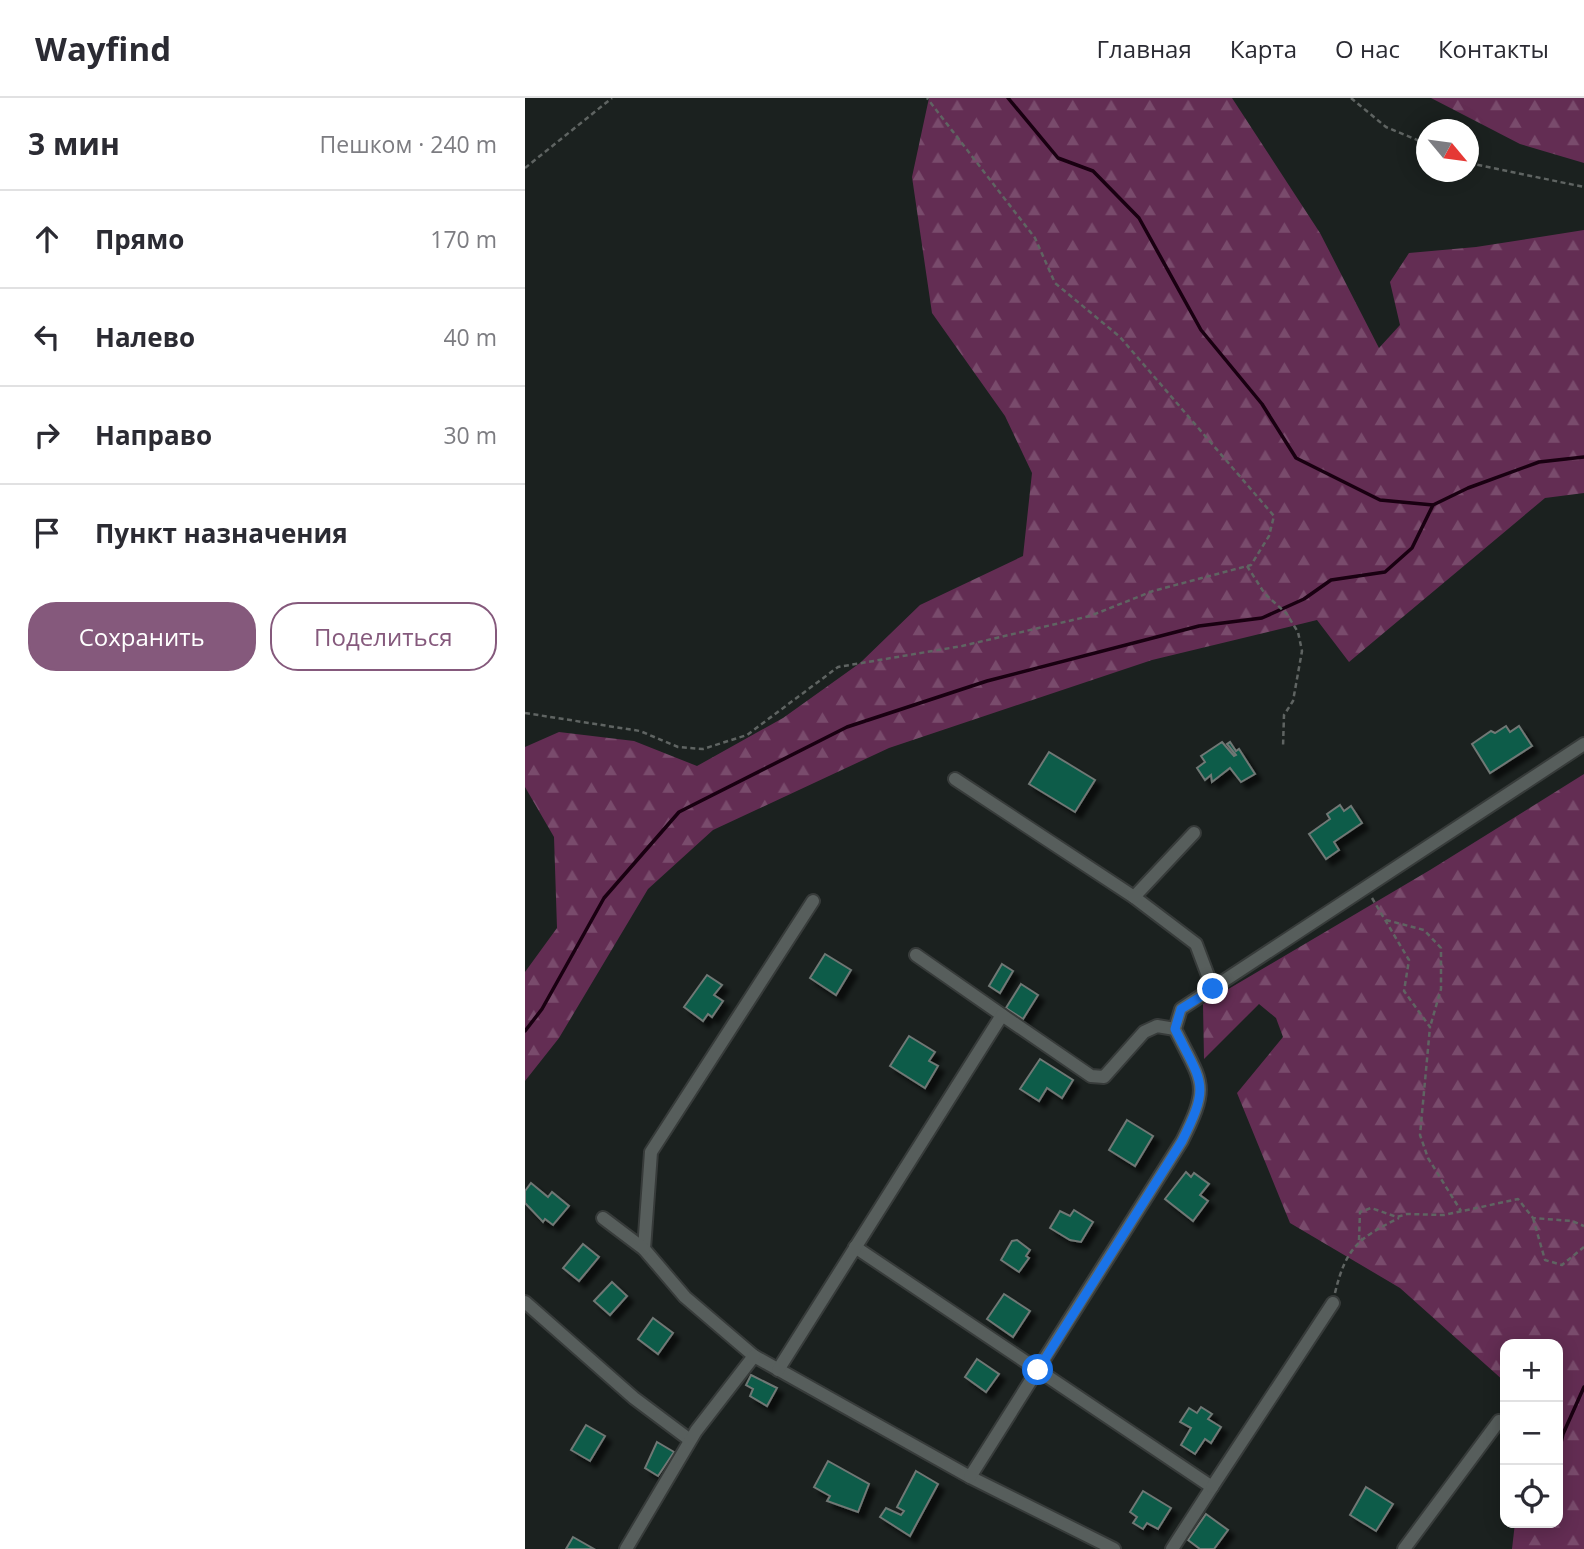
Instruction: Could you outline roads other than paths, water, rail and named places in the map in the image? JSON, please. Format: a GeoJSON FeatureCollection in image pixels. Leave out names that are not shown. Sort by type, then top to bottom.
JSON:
{"type":"FeatureCollection","features":[{"type":"Feature","properties":{"kind":"lane"},"geometry":{"type":"LineString","coordinates":[[971,1477],[1182,1141],[1201,1104],[1200,1081],[1175,1029],[1181,1009],[1584,744]]}},
{"type":"Feature","properties":{"kind":"lane"},"geometry":{"type":"LineString","coordinates":[[955,779],[1134,897],[1196,944],[1213,989]]}},
{"type":"Feature","properties":{"kind":"lane"},"geometry":{"type":"LineString","coordinates":[[1134,897],[1194,832]]}},
{"type":"Feature","properties":{"kind":"lane"},"geometry":{"type":"LineString","coordinates":[[644,1249],[651,1152],[813,901]]}},
{"type":"Feature","properties":{"kind":"lane"},"geometry":{"type":"LineString","coordinates":[[916,955],[1091,1076],[1104,1077],[1144,1032],[1157,1026],[1175,1029]]}},
{"type":"Feature","properties":{"kind":"lane"},"geometry":{"type":"LineString","coordinates":[[778,1370],[1002,1015]]}},
{"type":"Feature","properties":{"kind":"lane"},"geometry":{"type":"LineString","coordinates":[[603,1218],[644,1249],[685,1297],[754,1356],[971,1477],[1114,1549]]}},
{"type":"Feature","properties":{"kind":"lane"},"geometry":{"type":"LineString","coordinates":[[855,1247],[1212,1487]]}},
{"type":"Feature","properties":{"kind":"lane"},"geometry":{"type":"LineString","coordinates":[[525,1302],[634,1398],[690,1440]]}},
{"type":"Feature","properties":{"kind":"lane"},"geometry":{"type":"LineString","coordinates":[[1172,1549],[1333,1304]]}},
{"type":"Feature","properties":{"kind":"lane"},"geometry":{"type":"LineString","coordinates":[[626,1549],[690,1440],[754,1356]]}},
{"type":"Feature","properties":{"kind":"lane"},"geometry":{"type":"LineString","coordinates":[[1404,1549],[1499,1421]]}},
{"type":"Feature","properties":{"kind":"waterway"},"geometry":{"type":"LineString","coordinates":[[1008,98],[1058,158],[1093,171],[1139,218],[1201,330],[1262,404],[1296,458],[1380,500],[1433,505],[1468,488],[1539,462],[1584,457]]}},
{"type":"Feature","properties":{"kind":"waterway"},"geometry":{"type":"LineString","coordinates":[[525,1031],[542,1009],[604,898],[679,812],[847,727],[987,681],[1199,626],[1262,618],[1304,599],[1331,580],[1385,572],[1412,548],[1433,505]]}},
{"type":"Feature","properties":{"kind":"waterway"},"geometry":{"type":"LineString","coordinates":[[1563,1434],[1584,1387]]}}]}
